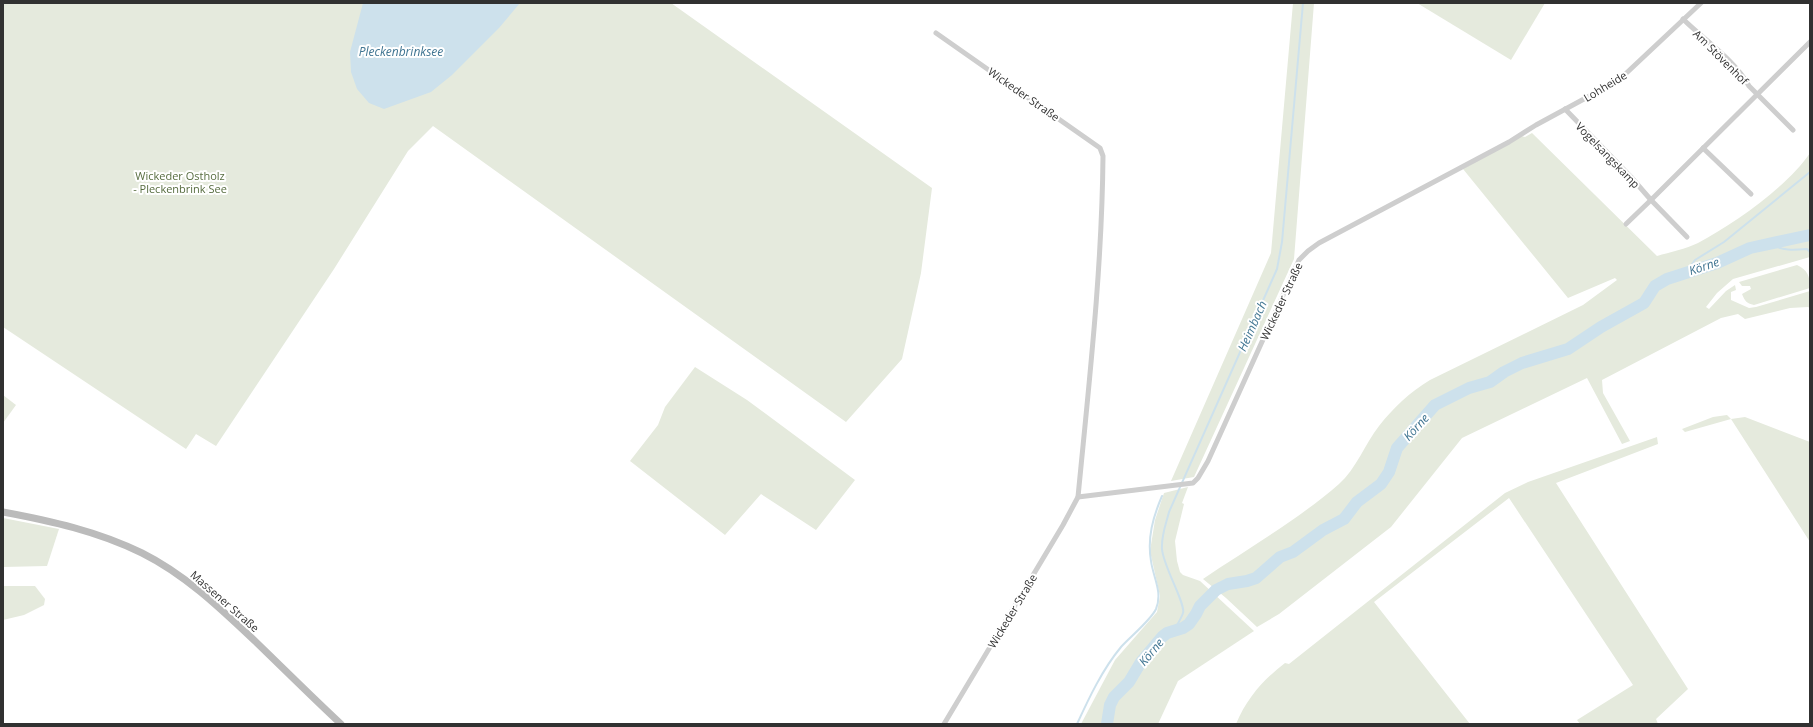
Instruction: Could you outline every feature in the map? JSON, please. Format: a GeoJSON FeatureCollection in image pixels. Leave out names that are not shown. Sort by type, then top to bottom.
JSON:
{"type":"FeatureCollection","features":[{"type":"Feature","properties":{"kind":"main road","name":"Massener Straße"},"geometry":{"type":"LineString","coordinates":[[3,512],[61,524],[101,535],[143,554],[166,567],[210,599],[341,724]]}},
{"type":"Feature","properties":{"kind":"street","name":"Lohheide"},"geometry":{"type":"LineString","coordinates":[[1536,125],[1626,75],[1698,4]]}},
{"type":"Feature","properties":{"kind":"street","name":"Am Stövenhof"},"geometry":{"type":"LineString","coordinates":[[1683,19],[1732,65],[1758,94]]}},
{"type":"Feature","properties":{"kind":"street","name":"Wickeder Straße"},"geometry":{"type":"LineString","coordinates":[[936,33],[1100,148],[1103,156],[1102,220],[1098,286],[1078,497],[944,724]]}},
{"type":"Feature","properties":{"kind":"street"},"geometry":{"type":"LineString","coordinates":[[1626,224],[1810,42]]}},
{"type":"Feature","properties":{"kind":"street"},"geometry":{"type":"LineString","coordinates":[[1758,94],[1793,130]]}},
{"type":"Feature","properties":{"kind":"street","name":"Vogelsangskamp"},"geometry":{"type":"LineString","coordinates":[[1565,109],[1687,237]]}},
{"type":"Feature","properties":{"kind":"street","name":"Wickeder Straße"},"geometry":{"type":"LineString","coordinates":[[1078,497],[1189,484],[1198,478],[1208,461],[1299,260],[1319,243],[1509,142],[1536,125]]}},
{"type":"Feature","properties":{"kind":"street"},"geometry":{"type":"LineString","coordinates":[[1703,148],[1751,194]]}},
{"type":"Feature","properties":{"kind":"green space","name":"Wickeder Ostholz - Pleckenbrink See"},"geometry":{"type":"Polygon","coordinates":[[[3,3],[671,3],[932,188],[921,273],[902,359],[846,422],[433,126],[408,151],[334,269],[216,446],[196,434],[186,449],[3,327],[3,3]]]}},
{"type":"Feature","properties":{"kind":"green space"},"geometry":{"type":"Polygon","coordinates":[[[1293,3],[1314,3],[1294,259],[1194,477],[1171,481],[1271,253],[1293,3]]]}},
{"type":"Feature","properties":{"kind":"green space"},"geometry":{"type":"Polygon","coordinates":[[[1417,3],[1545,3],[1511,60],[1417,3]]]}},
{"type":"Feature","properties":{"kind":"green space"},"geometry":{"type":"Polygon","coordinates":[[[1532,133],[1657,256],[1698,243],[1728,226],[1774,191],[1800,166],[1810,153],[1810,257],[1733,279],[1717,293],[1706,307],[1709,309],[1726,291],[1735,285],[1736,290],[1731,292],[1731,300],[1749,308],[1810,291],[1810,308],[1790,308],[1745,319],[1738,314],[1721,318],[1602,380],[1603,393],[1630,441],[1622,444],[1587,378],[1462,438],[1391,527],[1279,614],[1257,627],[1203,579],[1290,522],[1339,484],[1355,464],[1384,419],[1402,401],[1416,390],[1430,380],[1583,305],[1617,280],[1615,278],[1568,298],[1463,169],[1521,136],[1525,137],[1532,133]]]}},
{"type":"Feature","properties":{"kind":"green space"},"geometry":{"type":"Polygon","coordinates":[[[1797,265],[1804,269],[1808,274],[1810,288],[1754,305],[1745,300],[1742,294],[1751,289],[1750,286],[1742,286],[1739,282],[1797,265]]]}},
{"type":"Feature","properties":{"kind":"green space"},"geometry":{"type":"Polygon","coordinates":[[[695,367],[747,400],[855,480],[816,530],[761,494],[725,535],[630,461],[658,425],[665,407],[695,367]]]}},
{"type":"Feature","properties":{"kind":"green space"},"geometry":{"type":"Polygon","coordinates":[[[3,395],[16,405],[3,423],[3,395]]]}},
{"type":"Feature","properties":{"kind":"green space"},"geometry":{"type":"Polygon","coordinates":[[[1727,415],[1731,419],[1685,432],[1682,429],[1713,417],[1727,415]]]}},
{"type":"Feature","properties":{"kind":"green space"},"geometry":{"type":"Polygon","coordinates":[[[1745,417],[1810,442],[1810,542],[1731,419],[1745,417]]]}},
{"type":"Feature","properties":{"kind":"green space"},"geometry":{"type":"Polygon","coordinates":[[[1657,437],[1658,444],[1556,483],[1688,689],[1656,719],[1658,724],[1580,724],[1577,720],[1633,685],[1509,498],[1374,602],[1470,724],[1236,724],[1245,706],[1256,690],[1277,669],[1285,663],[1289,664],[1505,493],[1528,482],[1657,437]]]}},
{"type":"Feature","properties":{"kind":"green space"},"geometry":{"type":"Polygon","coordinates":[[[1188,487],[1182,503],[1184,504],[1175,541],[1177,561],[1180,572],[1183,575],[1200,581],[1254,631],[1178,681],[1158,724],[1081,724],[1115,660],[1157,612],[1160,596],[1150,551],[1155,520],[1164,493],[1188,487]]]}},
{"type":"Feature","properties":{"kind":"green space"},"geometry":{"type":"Polygon","coordinates":[[[3,518],[59,529],[47,566],[3,567],[3,518]]]}},
{"type":"Feature","properties":{"kind":"green space"},"geometry":{"type":"Polygon","coordinates":[[[3,586],[35,586],[45,599],[44,605],[24,615],[3,620],[3,586]]]}},
{"type":"Feature","properties":{"kind":"water","name":"Pleckenbrinksee"},"geometry":{"type":"Polygon","coordinates":[[[363,3],[520,3],[499,28],[452,75],[431,92],[384,109],[369,103],[357,89],[351,72],[350,52],[363,3]]]}},
{"type":"Feature","properties":{"kind":"waterway","name":"Heimbach"},"geometry":{"type":"LineString","coordinates":[[1174,630],[1183,613],[1183,608],[1163,556],[1163,535],[1169,512],[1277,269],[1282,242],[1303,3]]}},
{"type":"Feature","properties":{"kind":"waterway"},"geometry":{"type":"LineString","coordinates":[[1692,264],[1695,260],[1724,242],[1810,172]]}},
{"type":"Feature","properties":{"kind":"waterway","name":"Körne"},"geometry":{"type":"LineString","coordinates":[[1107,724],[1110,705],[1114,697],[1129,682],[1141,662],[1162,637],[1167,633],[1183,628],[1189,624],[1200,606],[1216,590],[1228,584],[1256,578],[1280,557],[1293,552],[1323,530],[1344,519],[1357,502],[1381,484],[1389,472],[1397,448],[1435,405],[1469,388],[1490,382],[1504,372],[1522,363],[1568,349],[1601,327],[1644,303],[1655,286],[1667,279],[1717,263],[1750,248],[1810,235]]}},
{"type":"Feature","properties":{"kind":"waterway"},"geometry":{"type":"LineString","coordinates":[[1771,244],[1784,249],[1807,249],[1810,252]]}},
{"type":"Feature","properties":{"kind":"waterway"},"geometry":{"type":"LineString","coordinates":[[1077,724],[1091,694],[1114,656],[1156,609],[1158,603],[1158,591],[1151,561],[1150,536],[1162,496]]}}]}
